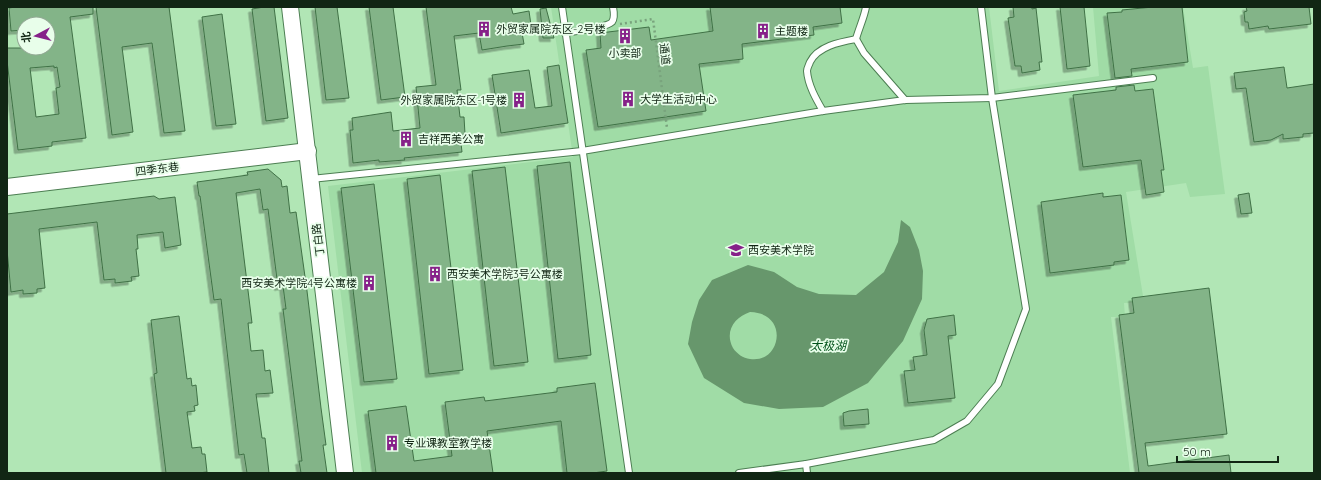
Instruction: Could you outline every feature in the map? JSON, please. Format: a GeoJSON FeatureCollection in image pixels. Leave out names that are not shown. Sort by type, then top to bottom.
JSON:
{"type":"FeatureCollection","features":[{"type":"Feature","properties":{"kind":"street","name":"丁白路"},"geometry":{"type":"LineString","coordinates":[[290,7],[345,473]]}},
{"type":"Feature","properties":{"kind":"street","name":"四季东巷"},"geometry":{"type":"LineString","coordinates":[[7,187],[308,151]]}},
{"type":"Feature","properties":{"kind":"lane"},"geometry":{"type":"LineString","coordinates":[[562,7],[629,473]]}},
{"type":"Feature","properties":{"kind":"lane"},"geometry":{"type":"LineString","coordinates":[[565,33],[607,26],[613,21],[613,7]]}},
{"type":"Feature","properties":{"kind":"lane"},"geometry":{"type":"LineString","coordinates":[[866,7],[864,17],[858,28],[856,40],[864,53],[905,100]]}},
{"type":"Feature","properties":{"kind":"lane"},"geometry":{"type":"LineString","coordinates":[[739,473],[806,464],[934,440],[967,421],[998,384],[1026,309],[992,98],[981,7]]}},
{"type":"Feature","properties":{"kind":"lane"},"geometry":{"type":"LineString","coordinates":[[822,111],[811,87],[807,69],[812,59],[823,49],[840,42],[856,40]]}},
{"type":"Feature","properties":{"kind":"lane"},"geometry":{"type":"LineString","coordinates":[[311,179],[582,150],[822,111],[905,100],[992,98],[1153,78]]}},
{"type":"Feature","properties":{"kind":"lane"},"geometry":{"type":"LineString","coordinates":[[806,464],[808,473]]}},
{"type":"Feature","properties":{"kind":"path","name":"通道"},"geometry":{"type":"LineString","coordinates":[[607,26],[653,19],[668,137]]}},
{"type":"Feature","properties":{"kind":"shaded area","name":"西安美术学院"},"geometry":{"type":"Polygon","coordinates":[[[551,7],[989,7],[999,91],[1099,76],[1093,7],[1183,7],[1193,68],[1208,66],[1225,194],[1190,197],[1186,183],[1126,192],[1144,302],[1124,303],[1125,317],[1111,317],[1130,473],[362,473],[328,186],[573,157],[551,7]]]}},
{"type":"Feature","properties":{"kind":"water","name":"太极湖"},"geometry":{"type":"Polygon","coordinates":[[[901,220],[910,227],[919,250],[923,271],[922,299],[903,341],[868,383],[823,407],[779,409],[744,403],[704,378],[688,344],[692,322],[699,300],[712,280],[748,265],[774,272],[797,287],[819,294],[856,295],[884,272],[898,242],[901,220]],[[750,312],[745,314],[736,321],[730,330],[733,348],[743,357],[750,359],[761,358],[769,354],[774,347],[777,338],[776,329],[771,320],[763,315],[750,312]]]}},
{"type":"Feature","properties":{"kind":"building"},"geometry":{"type":"Polygon","coordinates":[[[93,7],[93,14],[70,17],[86,138],[52,142],[52,146],[18,150],[7,61],[7,48],[16,48],[16,56],[56,56],[56,16],[16,16],[16,31],[11,31],[9,8],[93,7]],[[57,67],[30,68],[36,117],[59,114],[56,88],[60,87],[57,67]]]}},
{"type":"Feature","properties":{"kind":"building"},"geometry":{"type":"Polygon","coordinates":[[[96,7],[169,7],[185,131],[164,133],[152,43],[122,47],[133,132],[112,135],[96,7]]]}},
{"type":"Feature","properties":{"kind":"building"},"geometry":{"type":"Polygon","coordinates":[[[274,7],[288,118],[266,121],[252,9],[274,7]]]}},
{"type":"Feature","properties":{"kind":"building"},"geometry":{"type":"Polygon","coordinates":[[[315,7],[337,7],[349,98],[326,100],[315,7]]]}},
{"type":"Feature","properties":{"kind":"building"},"geometry":{"type":"Polygon","coordinates":[[[369,7],[393,7],[405,97],[381,100],[369,7]]]}},
{"type":"Feature","properties":{"kind":"building"},"geometry":{"type":"Polygon","coordinates":[[[426,7],[511,7],[513,14],[529,11],[531,25],[521,27],[524,44],[482,50],[479,33],[454,36],[461,90],[457,90],[460,117],[464,117],[465,134],[460,135],[462,152],[404,158],[405,160],[379,162],[379,160],[353,163],[350,130],[353,130],[352,118],[391,112],[393,131],[420,128],[416,87],[436,85],[426,7]]]}},
{"type":"Feature","properties":{"kind":"building"},"geometry":{"type":"Polygon","coordinates":[[[710,7],[840,7],[842,23],[813,27],[814,35],[742,44],[743,59],[699,64],[706,111],[598,127],[586,50],[601,48],[600,33],[649,27],[651,40],[713,31],[710,7]]]}},
{"type":"Feature","properties":{"kind":"building"},"geometry":{"type":"Polygon","coordinates":[[[1013,7],[1036,8],[1042,62],[1039,62],[1040,70],[1022,73],[1021,66],[1015,66],[1008,18],[1014,17],[1013,7]]]}},
{"type":"Feature","properties":{"kind":"building"},"geometry":{"type":"Polygon","coordinates":[[[1060,7],[1084,7],[1090,66],[1067,69],[1060,7]]]}},
{"type":"Feature","properties":{"kind":"building"},"geometry":{"type":"Polygon","coordinates":[[[1153,7],[1182,7],[1188,62],[1131,69],[1132,76],[1115,78],[1107,13],[1153,7]]]}},
{"type":"Feature","properties":{"kind":"building"},"geometry":{"type":"Polygon","coordinates":[[[1246,7],[1309,7],[1311,24],[1269,29],[1268,26],[1249,29],[1248,22],[1245,22],[1244,12],[1247,11],[1246,7]]]}},
{"type":"Feature","properties":{"kind":"building"},"geometry":{"type":"Polygon","coordinates":[[[546,8],[554,38],[543,38],[540,9],[546,8]]]}},
{"type":"Feature","properties":{"kind":"building"},"geometry":{"type":"Polygon","coordinates":[[[222,14],[236,124],[216,126],[202,17],[222,14]]]}},
{"type":"Feature","properties":{"kind":"building","name":"外贸家属院东区-1号楼"},"geometry":{"type":"Polygon","coordinates":[[[559,65],[568,123],[501,133],[492,75],[529,70],[535,108],[552,106],[547,67],[559,65]]]}},
{"type":"Feature","properties":{"kind":"building"},"geometry":{"type":"Polygon","coordinates":[[[1284,67],[1287,88],[1314,84],[1314,133],[1303,134],[1303,137],[1283,139],[1283,134],[1271,140],[1254,142],[1246,88],[1236,89],[1234,73],[1284,67]]]}},
{"type":"Feature","properties":{"kind":"building"},"geometry":{"type":"Polygon","coordinates":[[[1134,85],[1135,91],[1153,89],[1164,170],[1161,170],[1164,192],[1146,195],[1141,160],[1083,167],[1073,95],[1116,90],[1116,87],[1134,85]]]}},
{"type":"Feature","properties":{"kind":"building"},"geometry":{"type":"Polygon","coordinates":[[[570,162],[591,355],[558,359],[537,166],[570,162]]]}},
{"type":"Feature","properties":{"kind":"building"},"geometry":{"type":"Polygon","coordinates":[[[505,167],[528,362],[494,366],[472,171],[505,167]]]}},
{"type":"Feature","properties":{"kind":"building"},"geometry":{"type":"Polygon","coordinates":[[[268,169],[281,180],[282,187],[287,186],[290,213],[296,212],[326,445],[323,445],[327,473],[301,473],[299,461],[302,461],[283,309],[286,309],[283,286],[278,287],[268,209],[263,210],[260,189],[236,193],[252,323],[248,323],[251,351],[263,350],[265,371],[270,370],[273,393],[256,394],[262,438],[265,438],[269,473],[247,473],[244,454],[239,455],[221,299],[214,300],[197,182],[248,175],[247,172],[268,169]]]}},
{"type":"Feature","properties":{"kind":"building","name":"西安美术学院3号公寓楼"},"geometry":{"type":"Polygon","coordinates":[[[440,175],[463,370],[429,374],[407,179],[440,175]]]}},
{"type":"Feature","properties":{"kind":"building","name":"西安美术学院4号公寓楼"},"geometry":{"type":"Polygon","coordinates":[[[374,184],[397,379],[364,382],[341,188],[374,184]]]}},
{"type":"Feature","properties":{"kind":"building"},"geometry":{"type":"Polygon","coordinates":[[[1103,193],[1103,197],[1121,195],[1129,260],[1114,262],[1114,265],[1050,273],[1041,202],[1103,193]]]}},
{"type":"Feature","properties":{"kind":"building"},"geometry":{"type":"Polygon","coordinates":[[[1249,193],[1252,213],[1241,214],[1238,195],[1249,193]]]}},
{"type":"Feature","properties":{"kind":"building"},"geometry":{"type":"Polygon","coordinates":[[[154,196],[159,199],[175,197],[181,245],[165,248],[163,232],[137,235],[138,249],[136,249],[139,276],[131,277],[132,281],[115,283],[115,279],[104,280],[97,222],[39,229],[45,288],[37,289],[37,293],[23,294],[23,290],[11,292],[7,250],[7,214],[154,196]]]}},
{"type":"Feature","properties":{"kind":"building"},"geometry":{"type":"Polygon","coordinates":[[[1209,288],[1227,434],[1145,443],[1148,466],[1229,455],[1231,473],[1139,473],[1119,315],[1134,313],[1132,298],[1209,288]]]}},
{"type":"Feature","properties":{"kind":"building"},"geometry":{"type":"Polygon","coordinates":[[[954,315],[956,335],[948,336],[955,398],[908,403],[904,371],[915,370],[913,357],[927,355],[924,330],[927,319],[954,315]]]}},
{"type":"Feature","properties":{"kind":"building"},"geometry":{"type":"Polygon","coordinates":[[[179,316],[187,379],[191,378],[192,386],[196,385],[198,405],[194,406],[195,411],[187,412],[192,448],[201,447],[202,454],[205,454],[207,472],[166,473],[154,374],[157,373],[151,320],[179,316]]]}},
{"type":"Feature","properties":{"kind":"building","name":"专业课教室教学楼"},"geometry":{"type":"Polygon","coordinates":[[[595,383],[607,471],[593,473],[567,473],[561,421],[487,431],[493,473],[376,473],[368,411],[406,406],[414,461],[452,456],[445,402],[484,397],[485,401],[557,392],[557,388],[595,383]]]}},
{"type":"Feature","properties":{"kind":"building"},"geometry":{"type":"Polygon","coordinates":[[[868,409],[869,424],[844,426],[843,413],[868,409]]]}},
{"type":"Feature","properties":{"kind":"place","name":"外贸家属院东区-2号楼"},"geometry":{"type":"Point","coordinates":[484,29]}},
{"type":"Feature","properties":{"kind":"place","name":"主题楼"},"geometry":{"type":"Point","coordinates":[763,31]}},
{"type":"Feature","properties":{"kind":"place","name":"小卖部"},"geometry":{"type":"Point","coordinates":[625,36]}},
{"type":"Feature","properties":{"kind":"place","name":"大学生活动中心"},"geometry":{"type":"Point","coordinates":[628,99]}},
{"type":"Feature","properties":{"kind":"place","name":"外贸家属院东区-1号楼"},"geometry":{"type":"Point","coordinates":[519,100]}},
{"type":"Feature","properties":{"kind":"place","name":"吉祥西美公寓"},"geometry":{"type":"Point","coordinates":[406,139]}},
{"type":"Feature","properties":{"kind":"place","name":"西安美术学院"},"geometry":{"type":"Point","coordinates":[736,250]}},
{"type":"Feature","properties":{"kind":"place","name":"西安美术学院3号公寓楼"},"geometry":{"type":"Point","coordinates":[435,274]}},
{"type":"Feature","properties":{"kind":"place","name":"西安美术学院4号公寓楼"},"geometry":{"type":"Point","coordinates":[369,283]}},
{"type":"Feature","properties":{"kind":"place","name":"专业课教室教学楼"},"geometry":{"type":"Point","coordinates":[392,443]}}]}
